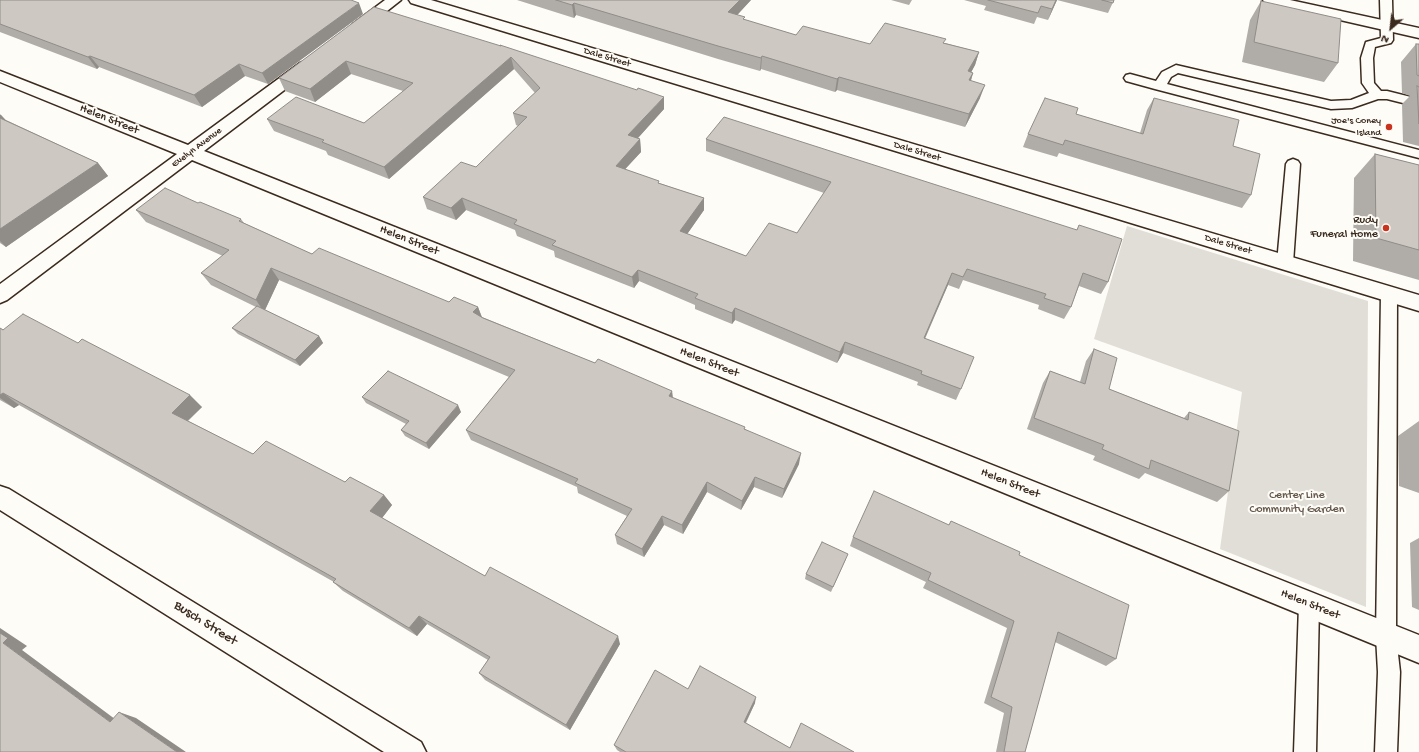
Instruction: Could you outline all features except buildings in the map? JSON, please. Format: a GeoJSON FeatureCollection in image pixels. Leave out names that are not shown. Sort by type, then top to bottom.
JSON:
{"type":"FeatureCollection","features":[{"type":"Feature","properties":{"kind":"street"},"geometry":{"type":"LineString","coordinates":[[343,38],[394,0]]}},
{"type":"Feature","properties":{"kind":"street","name":"Dale Street"},"geometry":{"type":"LineString","coordinates":[[416,0],[1419,303]]}},
{"type":"Feature","properties":{"kind":"street"},"geometry":{"type":"LineString","coordinates":[[1270,0],[1306,4],[1386,26],[1419,33]]}},
{"type":"Feature","properties":{"kind":"street","name":"Evelyn Avenue"},"geometry":{"type":"LineString","coordinates":[[0,295],[318,57]]}},
{"type":"Feature","properties":{"kind":"street","name":"Helen Street"},"geometry":{"type":"LineString","coordinates":[[0,76],[1419,650]]}},
{"type":"Feature","properties":{"kind":"street","name":"Busch Street"},"geometry":{"type":"LineString","coordinates":[[0,497],[410,752]]}},
{"type":"Feature","properties":{"kind":"lane"},"geometry":{"type":"LineString","coordinates":[[1377,95],[1368,83],[1367,58],[1370,45],[1387,40],[1386,0]]}},
{"type":"Feature","properties":{"kind":"lane"},"geometry":{"type":"LineString","coordinates":[[1158,86],[1166,76],[1176,69],[1331,105],[1352,104],[1377,95],[1387,95],[1419,103]]}},
{"type":"Feature","properties":{"kind":"lane"},"geometry":{"type":"LineString","coordinates":[[1130,78],[1419,154]]}},
{"type":"Feature","properties":{"kind":"lane"},"geometry":{"type":"LineString","coordinates":[[1285,263],[1293,164]]}},
{"type":"Feature","properties":{"kind":"lane"},"geometry":{"type":"LineString","coordinates":[[1386,752],[1389,672],[1386,636],[1389,294]]}},
{"type":"Feature","properties":{"kind":"lane"},"geometry":{"type":"LineString","coordinates":[[1305,752],[1310,605]]}},
{"type":"Feature","properties":{"kind":"green space","name":"Center Line Community Garden"},"geometry":{"type":"Polygon","coordinates":[[[1127,226],[1368,301],[1366,607],[1220,549],[1242,392],[1094,339],[1127,226]]]}},
{"type":"Feature","properties":{"kind":"place","name":"Joe's Coney Island"},"geometry":{"type":"Point","coordinates":[1389,127]}},
{"type":"Feature","properties":{"kind":"place","name":"Rudy Funeral Home"},"geometry":{"type":"Point","coordinates":[1386,228]}}]}
